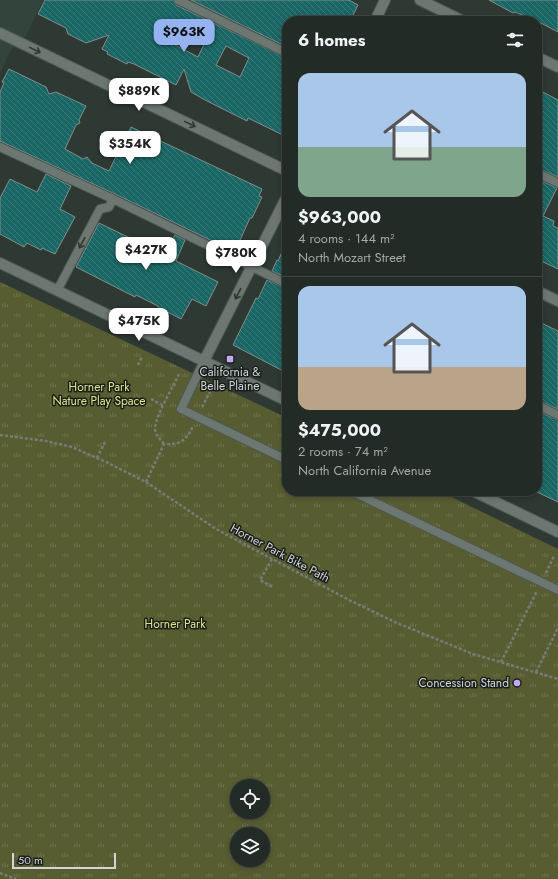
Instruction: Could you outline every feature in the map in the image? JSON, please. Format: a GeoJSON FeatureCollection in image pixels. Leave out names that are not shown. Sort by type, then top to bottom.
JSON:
{"type":"FeatureCollection","features":[{"type":"Feature","properties":{"kind":"street"},"geometry":{"type":"LineString","coordinates":[[377,16],[385,0]]}},
{"type":"Feature","properties":{"kind":"street"},"geometry":{"type":"LineString","coordinates":[[420,0],[453,16]]}},
{"type":"Feature","properties":{"kind":"street"},"geometry":{"type":"LineString","coordinates":[[0,33],[282,169]]}},
{"type":"Feature","properties":{"kind":"street"},"geometry":{"type":"LineString","coordinates":[[542,59],[558,67]]}},
{"type":"Feature","properties":{"kind":"street"},"geometry":{"type":"LineString","coordinates":[[204,361],[282,206]]}},
{"type":"Feature","properties":{"kind":"street"},"geometry":{"type":"LineString","coordinates":[[0,263],[282,399]]}},
{"type":"Feature","properties":{"kind":"street"},"geometry":{"type":"LineString","coordinates":[[542,293],[558,301]]}},
{"type":"Feature","properties":{"kind":"street"},"geometry":{"type":"LineString","coordinates":[[484,496],[558,532]]}},
{"type":"Feature","properties":{"kind":"lane"},"geometry":{"type":"LineString","coordinates":[[178,0],[282,51]]}},
{"type":"Feature","properties":{"kind":"lane"},"geometry":{"type":"LineString","coordinates":[[0,147],[282,282]]}},
{"type":"Feature","properties":{"kind":"lane"},"geometry":{"type":"LineString","coordinates":[[542,175],[558,183]]}},
{"type":"Feature","properties":{"kind":"lane"},"geometry":{"type":"LineString","coordinates":[[57,291],[100,209],[109,207],[113,200]]}},
{"type":"Feature","properties":{"kind":"lane"},"geometry":{"type":"LineString","coordinates":[[204,361],[181,409],[282,458]]}},
{"type":"Feature","properties":{"kind":"lane"},"geometry":{"type":"LineString","coordinates":[[542,407],[558,415]]}},
{"type":"Feature","properties":{"kind":"lane"},"geometry":{"type":"LineString","coordinates":[[362,496],[558,589]]}},
{"type":"Feature","properties":{"kind":"path"},"geometry":{"type":"LineString","coordinates":[[138,365],[142,357]]}},
{"type":"Feature","properties":{"kind":"path"},"geometry":{"type":"LineString","coordinates":[[179,374],[157,418],[155,428],[158,438],[164,444],[174,445],[185,439],[194,425]]}},
{"type":"Feature","properties":{"kind":"path"},"geometry":{"type":"LineString","coordinates":[[199,413],[211,390]]}},
{"type":"Feature","properties":{"kind":"path"},"geometry":{"type":"LineString","coordinates":[[151,399],[164,406]]}},
{"type":"Feature","properties":{"kind":"path","name":"Horner Park Bike Path"},"geometry":{"type":"LineString","coordinates":[[0,435],[46,441],[72,447],[146,482],[216,529],[351,601],[397,623],[473,654],[558,679]]}},
{"type":"Feature","properties":{"kind":"path"},"geometry":{"type":"LineString","coordinates":[[97,458],[105,442]]}},
{"type":"Feature","properties":{"kind":"path"},"geometry":{"type":"LineString","coordinates":[[146,482],[164,444]]}},
{"type":"Feature","properties":{"kind":"path"},"geometry":{"type":"LineString","coordinates":[[543,578],[554,556]]}},
{"type":"Feature","properties":{"kind":"path"},"geometry":{"type":"LineString","coordinates":[[272,559],[260,580],[273,587]]}},
{"type":"Feature","properties":{"kind":"path"},"geometry":{"type":"LineString","coordinates":[[501,662],[537,590]]}},
{"type":"Feature","properties":{"kind":"path"},"geometry":{"type":"LineString","coordinates":[[536,672],[558,628]]}},
{"type":"Feature","properties":{"kind":"path"},"geometry":{"type":"LineString","coordinates":[[0,874],[16,879]]}},
{"type":"Feature","properties":{"kind":"shaded area"},"geometry":{"type":"Polygon","coordinates":[[[0,0],[43,0],[23,43],[16,40],[0,73],[0,0]]]}},
{"type":"Feature","properties":{"kind":"green space","name":"Horner Park"},"geometry":{"type":"Polygon","coordinates":[[[0,282],[282,416],[282,496],[449,496],[558,549],[558,879],[0,879],[0,282]]]}},
{"type":"Feature","properties":{"kind":"building"},"geometry":{"type":"Polygon","coordinates":[[[45,0],[173,0],[176,5],[282,56],[282,135],[248,118],[247,121],[191,92],[184,69],[176,85],[134,64],[128,62],[127,64],[107,54],[108,52],[102,49],[109,35],[86,43],[68,34],[66,28],[38,14],[45,0]],[[184,26],[175,45],[198,57],[207,38],[184,26]],[[226,46],[216,65],[240,77],[249,58],[226,46]]]}},
{"type":"Feature","properties":{"kind":"building"},"geometry":{"type":"Polygon","coordinates":[[[191,0],[349,0],[358,5],[352,16],[282,16],[282,45],[191,0]]]}},
{"type":"Feature","properties":{"kind":"building"},"geometry":{"type":"Polygon","coordinates":[[[489,0],[558,0],[558,32],[542,24],[542,16],[525,16],[515,12],[513,13],[489,0]]]}},
{"type":"Feature","properties":{"kind":"building"},"geometry":{"type":"Polygon","coordinates":[[[9,69],[46,87],[49,94],[56,92],[86,106],[79,120],[80,123],[76,125],[65,149],[83,159],[87,157],[92,163],[109,171],[121,146],[119,143],[124,141],[131,127],[262,189],[259,196],[262,197],[252,218],[250,218],[236,249],[231,250],[0,141],[0,92],[4,83],[2,82],[9,69]]]}},
{"type":"Feature","properties":{"kind":"building"},"geometry":{"type":"Polygon","coordinates":[[[542,92],[558,100],[558,177],[542,170],[542,92]]]}},
{"type":"Feature","properties":{"kind":"building"},"geometry":{"type":"Polygon","coordinates":[[[46,174],[71,186],[60,209],[75,217],[55,254],[42,248],[41,250],[27,243],[24,247],[0,234],[0,198],[10,179],[37,192],[46,174]]]}},
{"type":"Feature","properties":{"kind":"building"},"geometry":{"type":"Polygon","coordinates":[[[542,181],[557,188],[543,216],[554,221],[553,226],[558,228],[558,269],[542,261],[542,181]]]}},
{"type":"Feature","properties":{"kind":"building"},"geometry":{"type":"Polygon","coordinates":[[[99,223],[165,255],[175,235],[185,240],[176,261],[218,282],[206,306],[192,299],[181,319],[136,295],[135,297],[76,267],[99,223]]]}},
{"type":"Feature","properties":{"kind":"building"},"geometry":{"type":"Polygon","coordinates":[[[282,252],[282,276],[272,271],[277,260],[278,261],[282,252]]]}},
{"type":"Feature","properties":{"kind":"building"},"geometry":{"type":"Polygon","coordinates":[[[267,280],[282,287],[282,370],[233,345],[256,298],[258,299],[267,280]]]}},
{"type":"Feature","properties":{"kind":"building"},"geometry":{"type":"Polygon","coordinates":[[[542,323],[558,331],[558,409],[542,402],[542,323]]]}},
{"type":"Feature","properties":{"kind":"building"},"geometry":{"type":"Polygon","coordinates":[[[542,413],[558,420],[558,502],[542,494],[542,413]]]}},
{"type":"Feature","properties":{"kind":"place","name":"California & Belle Plaine"},"geometry":{"type":"Point","coordinates":[230,359]}},
{"type":"Feature","properties":{"kind":"place","name":"Concession Stand"},"geometry":{"type":"Point","coordinates":[517,683]}},
{"type":"Feature","properties":{"kind":"park label","name":"Horner Park Nature Play Space"},"geometry":{"type":"Point","coordinates":[99,394]}}]}
